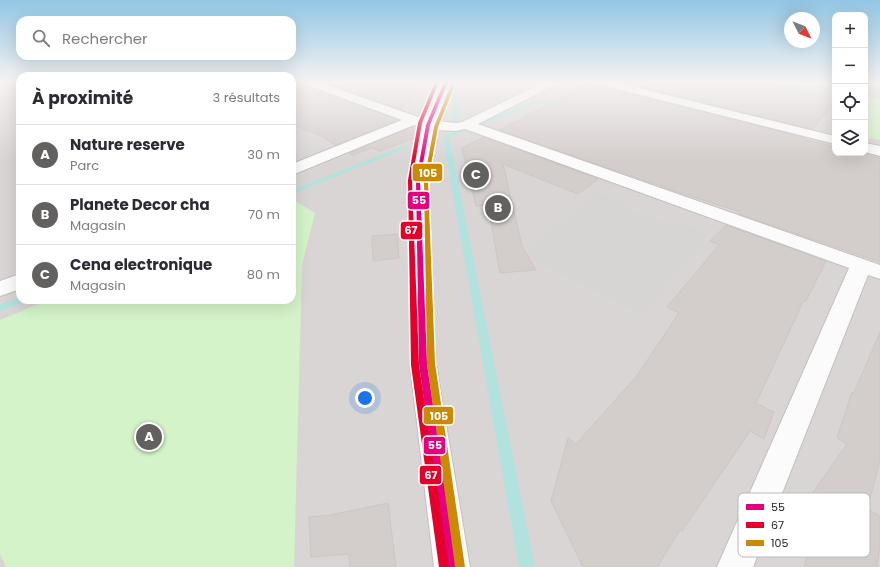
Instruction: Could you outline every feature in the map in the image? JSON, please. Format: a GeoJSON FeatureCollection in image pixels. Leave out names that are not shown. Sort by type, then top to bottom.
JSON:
{"type":"FeatureCollection","features":[{"type":"Feature","properties":{"kind":"street"},"geometry":{"type":"LineString","coordinates":[[383,108],[421,122],[456,127],[466,124],[499,108]]}},
{"type":"Feature","properties":{"kind":"street"},"geometry":{"type":"LineString","coordinates":[[429,108],[421,122],[418,180],[423,364],[452,567]]}},
{"type":"Feature","properties":{"kind":"street"},"geometry":{"type":"LineString","coordinates":[[708,108],[832,139]]}},
{"type":"Feature","properties":{"kind":"street"},"geometry":{"type":"LineString","coordinates":[[296,169],[421,122]]}},
{"type":"Feature","properties":{"kind":"street"},"geometry":{"type":"LineString","coordinates":[[466,124],[870,269],[769,493]]}},
{"type":"Feature","properties":{"kind":"street"},"geometry":{"type":"LineString","coordinates":[[868,148],[880,151]]}},
{"type":"Feature","properties":{"kind":"street"},"geometry":{"type":"LineString","coordinates":[[0,289],[16,282]]}},
{"type":"Feature","properties":{"kind":"street"},"geometry":{"type":"LineString","coordinates":[[735,567],[740,557]]}},
{"type":"Feature","properties":{"kind":"shaded area"},"geometry":{"type":"Polygon","coordinates":[[[0,108],[16,108],[16,304],[296,304],[296,108],[832,108],[832,156],[868,156],[868,108],[880,108],[880,567],[0,567],[0,108]]]}},
{"type":"Feature","properties":{"kind":"shaded area"},"geometry":{"type":"Polygon","coordinates":[[[598,193],[624,202],[620,206],[673,226],[679,222],[709,234],[642,315],[523,255],[598,193]]]}},
{"type":"Feature","properties":{"kind":"green space"},"geometry":{"type":"Polygon","coordinates":[[[868,108],[880,108],[880,140],[868,138],[868,108]]]}},
{"type":"Feature","properties":{"kind":"green space"},"geometry":{"type":"Polygon","coordinates":[[[296,201],[315,213],[302,265],[294,567],[6,567],[0,554],[0,320],[38,304],[296,304],[296,201]]]}},
{"type":"Feature","properties":{"kind":"building"},"geometry":{"type":"Polygon","coordinates":[[[296,108],[367,108],[396,119],[395,121],[335,145],[321,136],[296,126],[296,108]]]}},
{"type":"Feature","properties":{"kind":"building"},"geometry":{"type":"Polygon","coordinates":[[[541,108],[689,108],[832,146],[832,156],[868,155],[880,158],[880,262],[738,214],[740,212],[499,130],[541,108]]]}},
{"type":"Feature","properties":{"kind":"building"},"geometry":{"type":"Polygon","coordinates":[[[728,108],[830,108],[812,129],[728,108]]]}},
{"type":"Feature","properties":{"kind":"building"},"geometry":{"type":"Polygon","coordinates":[[[412,127],[419,130],[417,137],[380,151],[372,148],[353,155],[349,153],[412,127]]]}},
{"type":"Feature","properties":{"kind":"building"},"geometry":{"type":"Polygon","coordinates":[[[484,137],[598,179],[578,194],[503,164],[522,246],[536,270],[500,273],[488,205],[476,206],[462,148],[484,137]]]}},
{"type":"Feature","properties":{"kind":"building"},"geometry":{"type":"Polygon","coordinates":[[[726,225],[826,261],[806,301],[804,300],[756,403],[774,412],[764,439],[750,431],[682,531],[680,530],[657,567],[583,567],[551,501],[568,438],[576,444],[636,377],[679,313],[667,307],[719,245],[710,241],[726,225]]]}},
{"type":"Feature","properties":{"kind":"building"},"geometry":{"type":"Polygon","coordinates":[[[397,234],[399,258],[373,261],[372,236],[397,234]]]}},
{"type":"Feature","properties":{"kind":"building"},"geometry":{"type":"Polygon","coordinates":[[[880,332],[880,461],[870,498],[870,493],[812,493],[847,444],[837,438],[852,392],[854,393],[880,332]]]}},
{"type":"Feature","properties":{"kind":"building"},"geometry":{"type":"Polygon","coordinates":[[[388,503],[396,567],[350,567],[349,554],[311,557],[309,517],[330,515],[388,503]]]}},
{"type":"Feature","properties":{"kind":"building"},"geometry":{"type":"Polygon","coordinates":[[[870,511],[880,516],[880,544],[877,567],[804,567],[807,557],[870,557],[870,511]]]}},
{"type":"Feature","properties":{"kind":"waterway"},"geometry":{"type":"LineString","coordinates":[[456,108],[456,133]]}},
{"type":"Feature","properties":{"kind":"waterway"},"geometry":{"type":"LineString","coordinates":[[456,133],[521,108]]}},
{"type":"Feature","properties":{"kind":"waterway"},"geometry":{"type":"LineString","coordinates":[[456,133],[446,137],[527,567]]}},
{"type":"Feature","properties":{"kind":"waterway"},"geometry":{"type":"LineString","coordinates":[[296,190],[406,147]]}},
{"type":"Feature","properties":{"kind":"waterway"},"geometry":{"type":"LineString","coordinates":[[0,308],[16,302]]}},
{"type":"Feature","properties":{"kind":"transit line","name":"67"},"geometry":{"type":"LineString","coordinates":[[426,108],[420,123],[410,180],[415,365],[444,567]]}},
{"type":"Feature","properties":{"kind":"transit line","name":"55"},"geometry":{"type":"LineString","coordinates":[[435,108],[428,125],[418,180],[423,364],[452,567]]}},
{"type":"Feature","properties":{"kind":"transit line","name":"105"},"geometry":{"type":"LineString","coordinates":[[444,108],[436,127],[426,181],[431,363],[460,566]]}},
{"type":"Feature","properties":{"kind":"place","name":"Cena electronique"},"geometry":{"type":"Point","coordinates":[476,175]}},
{"type":"Feature","properties":{"kind":"place","name":"Planete Decor cha"},"geometry":{"type":"Point","coordinates":[498,208]}},
{"type":"Feature","properties":{"kind":"place","name":"Nature reserve"},"geometry":{"type":"Point","coordinates":[149,437]}}]}
